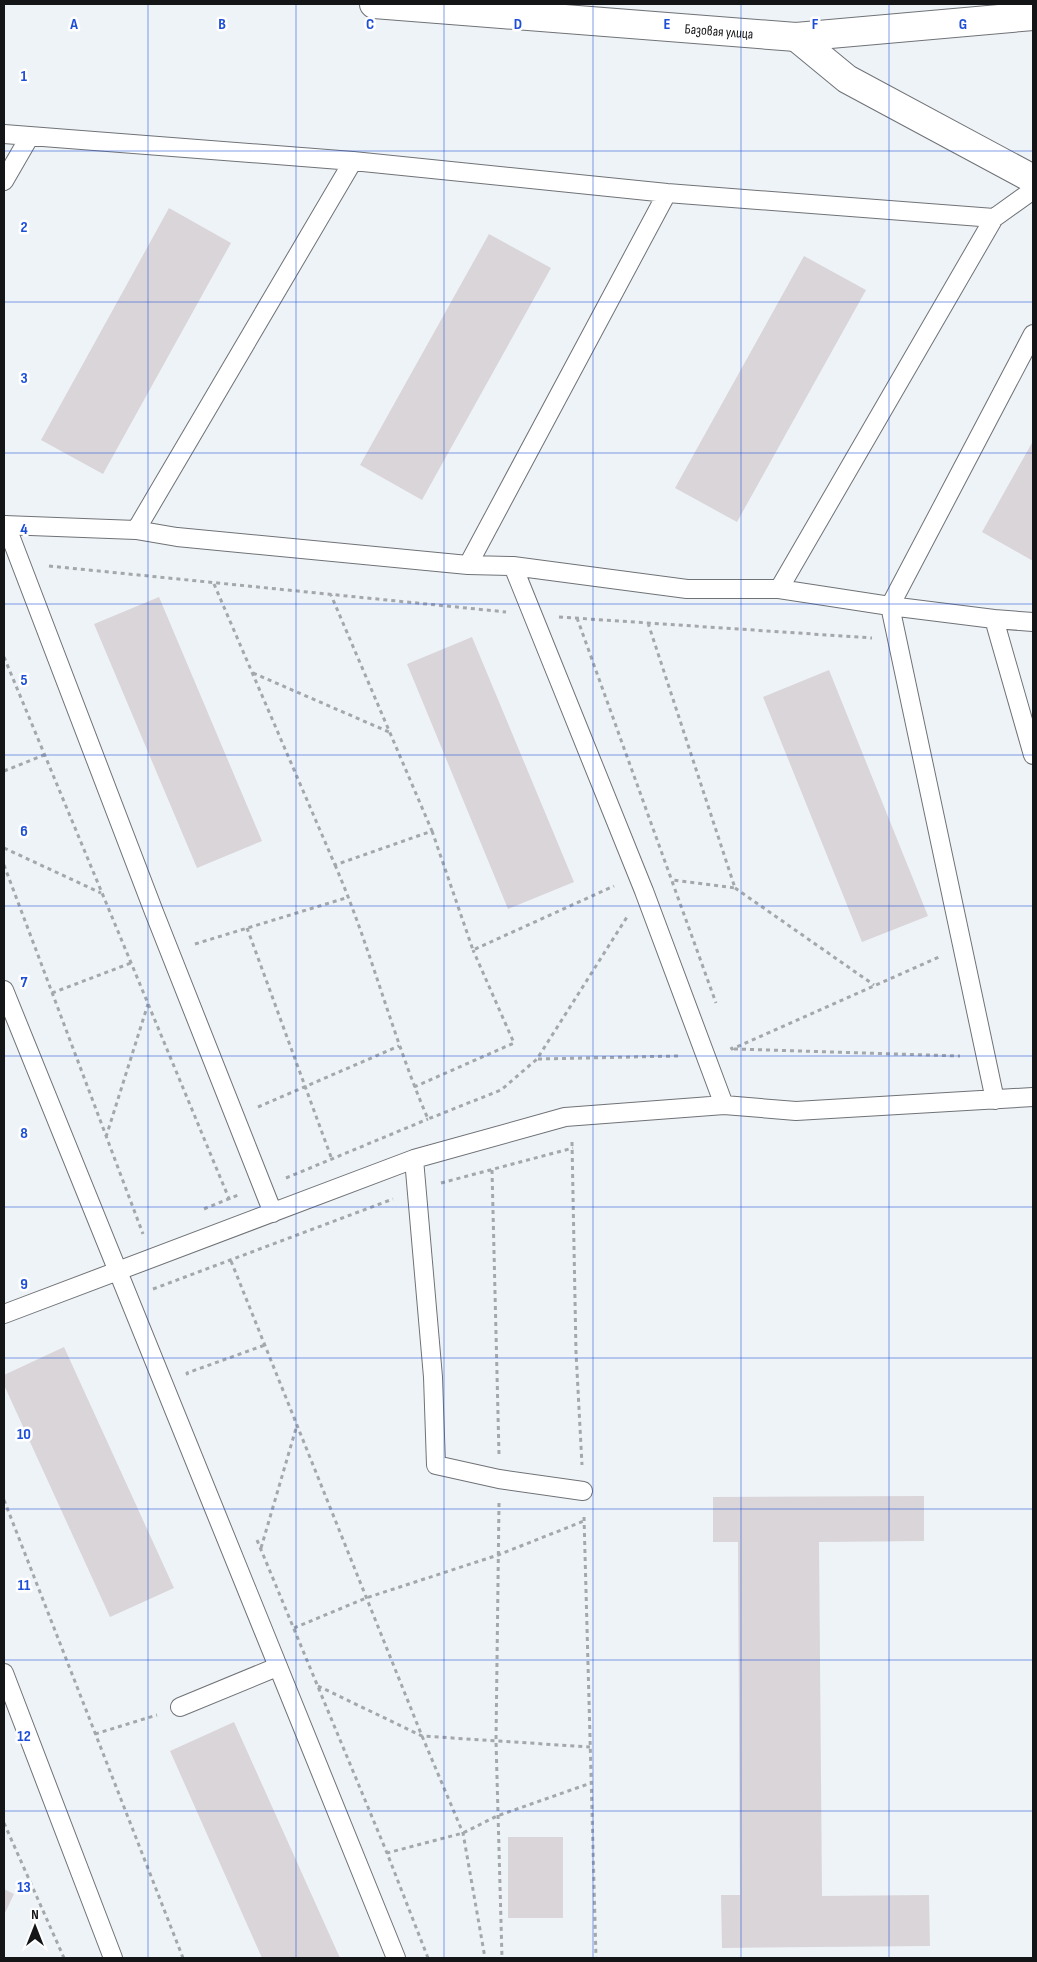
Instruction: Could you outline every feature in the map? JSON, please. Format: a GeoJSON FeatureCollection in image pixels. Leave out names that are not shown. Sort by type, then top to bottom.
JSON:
{"type":"FeatureCollection","features":[{"type":"Feature","properties":{"kind":"street","name":"Базовая улица"},"geometry":{"type":"LineString","coordinates":[[374,4],[796,37],[1033,16]]}},
{"type":"Feature","properties":{"kind":"street"},"geometry":{"type":"LineString","coordinates":[[796,37],[847,79],[1033,179]]}},
{"type":"Feature","properties":{"kind":"lane"},"geometry":{"type":"LineString","coordinates":[[4,134],[352,161],[667,193],[994,218]]}},
{"type":"Feature","properties":{"kind":"lane"},"geometry":{"type":"LineString","coordinates":[[4,181],[30,136]]}},
{"type":"Feature","properties":{"kind":"lane"},"geometry":{"type":"LineString","coordinates":[[136,530],[352,161]]}},
{"type":"Feature","properties":{"kind":"lane"},"geometry":{"type":"LineString","coordinates":[[779,590],[994,218],[1033,190]]}},
{"type":"Feature","properties":{"kind":"lane"},"geometry":{"type":"LineString","coordinates":[[468,564],[667,193]]}},
{"type":"Feature","properties":{"kind":"lane"},"geometry":{"type":"LineString","coordinates":[[995,1100],[890,606],[1033,334]]}},
{"type":"Feature","properties":{"kind":"lane"},"geometry":{"type":"LineString","coordinates":[[273,1213],[154,912],[5,525],[136,530],[177,537],[468,564],[514,566],[687,589],[779,590],[890,606],[1033,622]]}},
{"type":"Feature","properties":{"kind":"lane"},"geometry":{"type":"LineString","coordinates":[[514,566],[644,891],[724,1105]]}},
{"type":"Feature","properties":{"kind":"lane"},"geometry":{"type":"LineString","coordinates":[[994,619],[1033,755]]}},
{"type":"Feature","properties":{"kind":"lane"},"geometry":{"type":"LineString","coordinates":[[4,990],[127,1299],[396,1958]]}},
{"type":"Feature","properties":{"kind":"lane"},"geometry":{"type":"LineString","coordinates":[[4,1314],[414,1158],[565,1117],[724,1105],[796,1111],[1033,1097]]}},
{"type":"Feature","properties":{"kind":"lane"},"geometry":{"type":"LineString","coordinates":[[414,1158],[433,1377],[436,1465],[499,1479],[583,1491]]}},
{"type":"Feature","properties":{"kind":"lane"},"geometry":{"type":"LineString","coordinates":[[180,1708],[277,1667]]}},
{"type":"Feature","properties":{"kind":"lane"},"geometry":{"type":"LineString","coordinates":[[4,1673],[112,1958]]}},
{"type":"Feature","properties":{"kind":"path"},"geometry":{"type":"LineString","coordinates":[[21,564],[533,615],[897,640]]}},
{"type":"Feature","properties":{"kind":"path"},"geometry":{"type":"LineString","coordinates":[[52,567],[55,576]]}},
{"type":"Feature","properties":{"kind":"path"},"geometry":{"type":"LineString","coordinates":[[214,583],[349,896],[399,1046],[414,1088],[428,1119]]}},
{"type":"Feature","properties":{"kind":"path"},"geometry":{"type":"LineString","coordinates":[[331,595],[432,831],[473,950],[514,1044],[414,1088]]}},
{"type":"Feature","properties":{"kind":"path"},"geometry":{"type":"LineString","coordinates":[[577,618],[718,1011]]}},
{"type":"Feature","properties":{"kind":"path"},"geometry":{"type":"LineString","coordinates":[[648,623],[735,888]]}},
{"type":"Feature","properties":{"kind":"path"},"geometry":{"type":"LineString","coordinates":[[4,657],[240,1225]]}},
{"type":"Feature","properties":{"kind":"path"},"geometry":{"type":"LineString","coordinates":[[252,673],[389,732]]}},
{"type":"Feature","properties":{"kind":"path"},"geometry":{"type":"LineString","coordinates":[[4,771],[44,755]]}},
{"type":"Feature","properties":{"kind":"path"},"geometry":{"type":"LineString","coordinates":[[335,865],[432,831]]}},
{"type":"Feature","properties":{"kind":"path"},"geometry":{"type":"LineString","coordinates":[[4,848],[102,893]]}},
{"type":"Feature","properties":{"kind":"path"},"geometry":{"type":"LineString","coordinates":[[4,865],[152,1258]]}},
{"type":"Feature","properties":{"kind":"path"},"geometry":{"type":"LineString","coordinates":[[672,880],[735,888],[874,985]]}},
{"type":"Feature","properties":{"kind":"path"},"geometry":{"type":"LineString","coordinates":[[473,950],[617,884]]}},
{"type":"Feature","properties":{"kind":"path"},"geometry":{"type":"LineString","coordinates":[[281,1169],[285,1178],[501,1090],[537,1059],[644,891]]}},
{"type":"Feature","properties":{"kind":"path"},"geometry":{"type":"LineString","coordinates":[[195,944],[349,896]]}},
{"type":"Feature","properties":{"kind":"path"},"geometry":{"type":"LineString","coordinates":[[247,928],[331,1158]]}},
{"type":"Feature","properties":{"kind":"path"},"geometry":{"type":"LineString","coordinates":[[192,935],[199,953]]}},
{"type":"Feature","properties":{"kind":"path"},"geometry":{"type":"LineString","coordinates":[[537,1059],[706,1056],[732,1049],[874,985],[963,948]]}},
{"type":"Feature","properties":{"kind":"path"},"geometry":{"type":"LineString","coordinates":[[52,993],[131,963]]}},
{"type":"Feature","properties":{"kind":"path"},"geometry":{"type":"LineString","coordinates":[[106,1137],[148,1004]]}},
{"type":"Feature","properties":{"kind":"path"},"geometry":{"type":"LineString","coordinates":[[728,1039],[732,1049]]}},
{"type":"Feature","properties":{"kind":"path"},"geometry":{"type":"LineString","coordinates":[[258,1108],[399,1046]]}},
{"type":"Feature","properties":{"kind":"path"},"geometry":{"type":"LineString","coordinates":[[732,1049],[986,1057]]}},
{"type":"Feature","properties":{"kind":"path"},"geometry":{"type":"LineString","coordinates":[[254,1099],[261,1116]]}},
{"type":"Feature","properties":{"kind":"path"},"geometry":{"type":"LineString","coordinates":[[565,1117],[573,1148],[576,1352],[584,1521],[596,1958]]}},
{"type":"Feature","properties":{"kind":"path"},"geometry":{"type":"LineString","coordinates":[[127,1299],[231,1262],[417,1190],[573,1148]]}},
{"type":"Feature","properties":{"kind":"path"},"geometry":{"type":"LineString","coordinates":[[492,1170],[499,1479],[496,1741],[502,1958]]}},
{"type":"Feature","properties":{"kind":"path"},"geometry":{"type":"LineString","coordinates":[[231,1262],[422,1736],[464,1833],[485,1958]]}},
{"type":"Feature","properties":{"kind":"path"},"geometry":{"type":"LineString","coordinates":[[191,1382],[187,1373],[265,1345]]}},
{"type":"Feature","properties":{"kind":"path"},"geometry":{"type":"LineString","coordinates":[[260,1549],[297,1425]]}},
{"type":"Feature","properties":{"kind":"path"},"geometry":{"type":"LineString","coordinates":[[4,1500],[182,1958]]}},
{"type":"Feature","properties":{"kind":"path"},"geometry":{"type":"LineString","coordinates":[[294,1628],[366,1598],[498,1555],[584,1521]]}},
{"type":"Feature","properties":{"kind":"path"},"geometry":{"type":"LineString","coordinates":[[253,1531],[388,1853],[428,1958]]}},
{"type":"Feature","properties":{"kind":"path"},"geometry":{"type":"LineString","coordinates":[[277,1667],[422,1736],[590,1747]]}},
{"type":"Feature","properties":{"kind":"path"},"geometry":{"type":"LineString","coordinates":[[95,1734],[180,1708]]}},
{"type":"Feature","properties":{"kind":"path"},"geometry":{"type":"LineString","coordinates":[[388,1853],[464,1833],[497,1816],[591,1783]]}},
{"type":"Feature","properties":{"kind":"path"},"geometry":{"type":"LineString","coordinates":[[4,1822],[64,1958]]}},
{"type":"Feature","properties":{"kind":"building"},"geometry":{"type":"Polygon","coordinates":[[[169,208],[231,243],[103,474],[41,440],[169,208]]]}},
{"type":"Feature","properties":{"kind":"building"},"geometry":{"type":"Polygon","coordinates":[[[489,234],[551,268],[422,500],[360,465],[489,234]]]}},
{"type":"Feature","properties":{"kind":"building"},"geometry":{"type":"Polygon","coordinates":[[[804,256],[866,290],[737,522],[675,488],[804,256]]]}},
{"type":"Feature","properties":{"kind":"building"},"geometry":{"type":"Polygon","coordinates":[[[1033,441],[1033,561],[982,532],[1033,441]]]}},
{"type":"Feature","properties":{"kind":"building"},"geometry":{"type":"Polygon","coordinates":[[[159,597],[262,841],[197,868],[94,624],[159,597]]]}},
{"type":"Feature","properties":{"kind":"building"},"geometry":{"type":"Polygon","coordinates":[[[472,637],[574,882],[508,909],[407,664],[472,637]]]}},
{"type":"Feature","properties":{"kind":"building"},"geometry":{"type":"Polygon","coordinates":[[[829,670],[928,916],[862,942],[763,697],[829,670]]]}},
{"type":"Feature","properties":{"kind":"building"},"geometry":{"type":"Polygon","coordinates":[[[64,1347],[174,1588],[110,1617],[4,1385],[4,1375],[64,1347]]]}},
{"type":"Feature","properties":{"kind":"building"},"geometry":{"type":"Polygon","coordinates":[[[924,1496],[924,1541],[819,1542],[822,1896],[929,1895],[930,1946],[722,1948],[721,1895],[740,1895],[738,1542],[713,1542],[713,1497],[924,1496]]]}},
{"type":"Feature","properties":{"kind":"building"},"geometry":{"type":"Polygon","coordinates":[[[234,1722],[340,1958],[262,1958],[170,1751],[234,1722]]]}},
{"type":"Feature","properties":{"kind":"building"},"geometry":{"type":"Polygon","coordinates":[[[508,1837],[563,1837],[563,1918],[508,1918],[508,1837]]]}},
{"type":"Feature","properties":{"kind":"building"},"geometry":{"type":"Polygon","coordinates":[[[4,1889],[14,1894],[4,1915],[4,1889]]]}}]}
